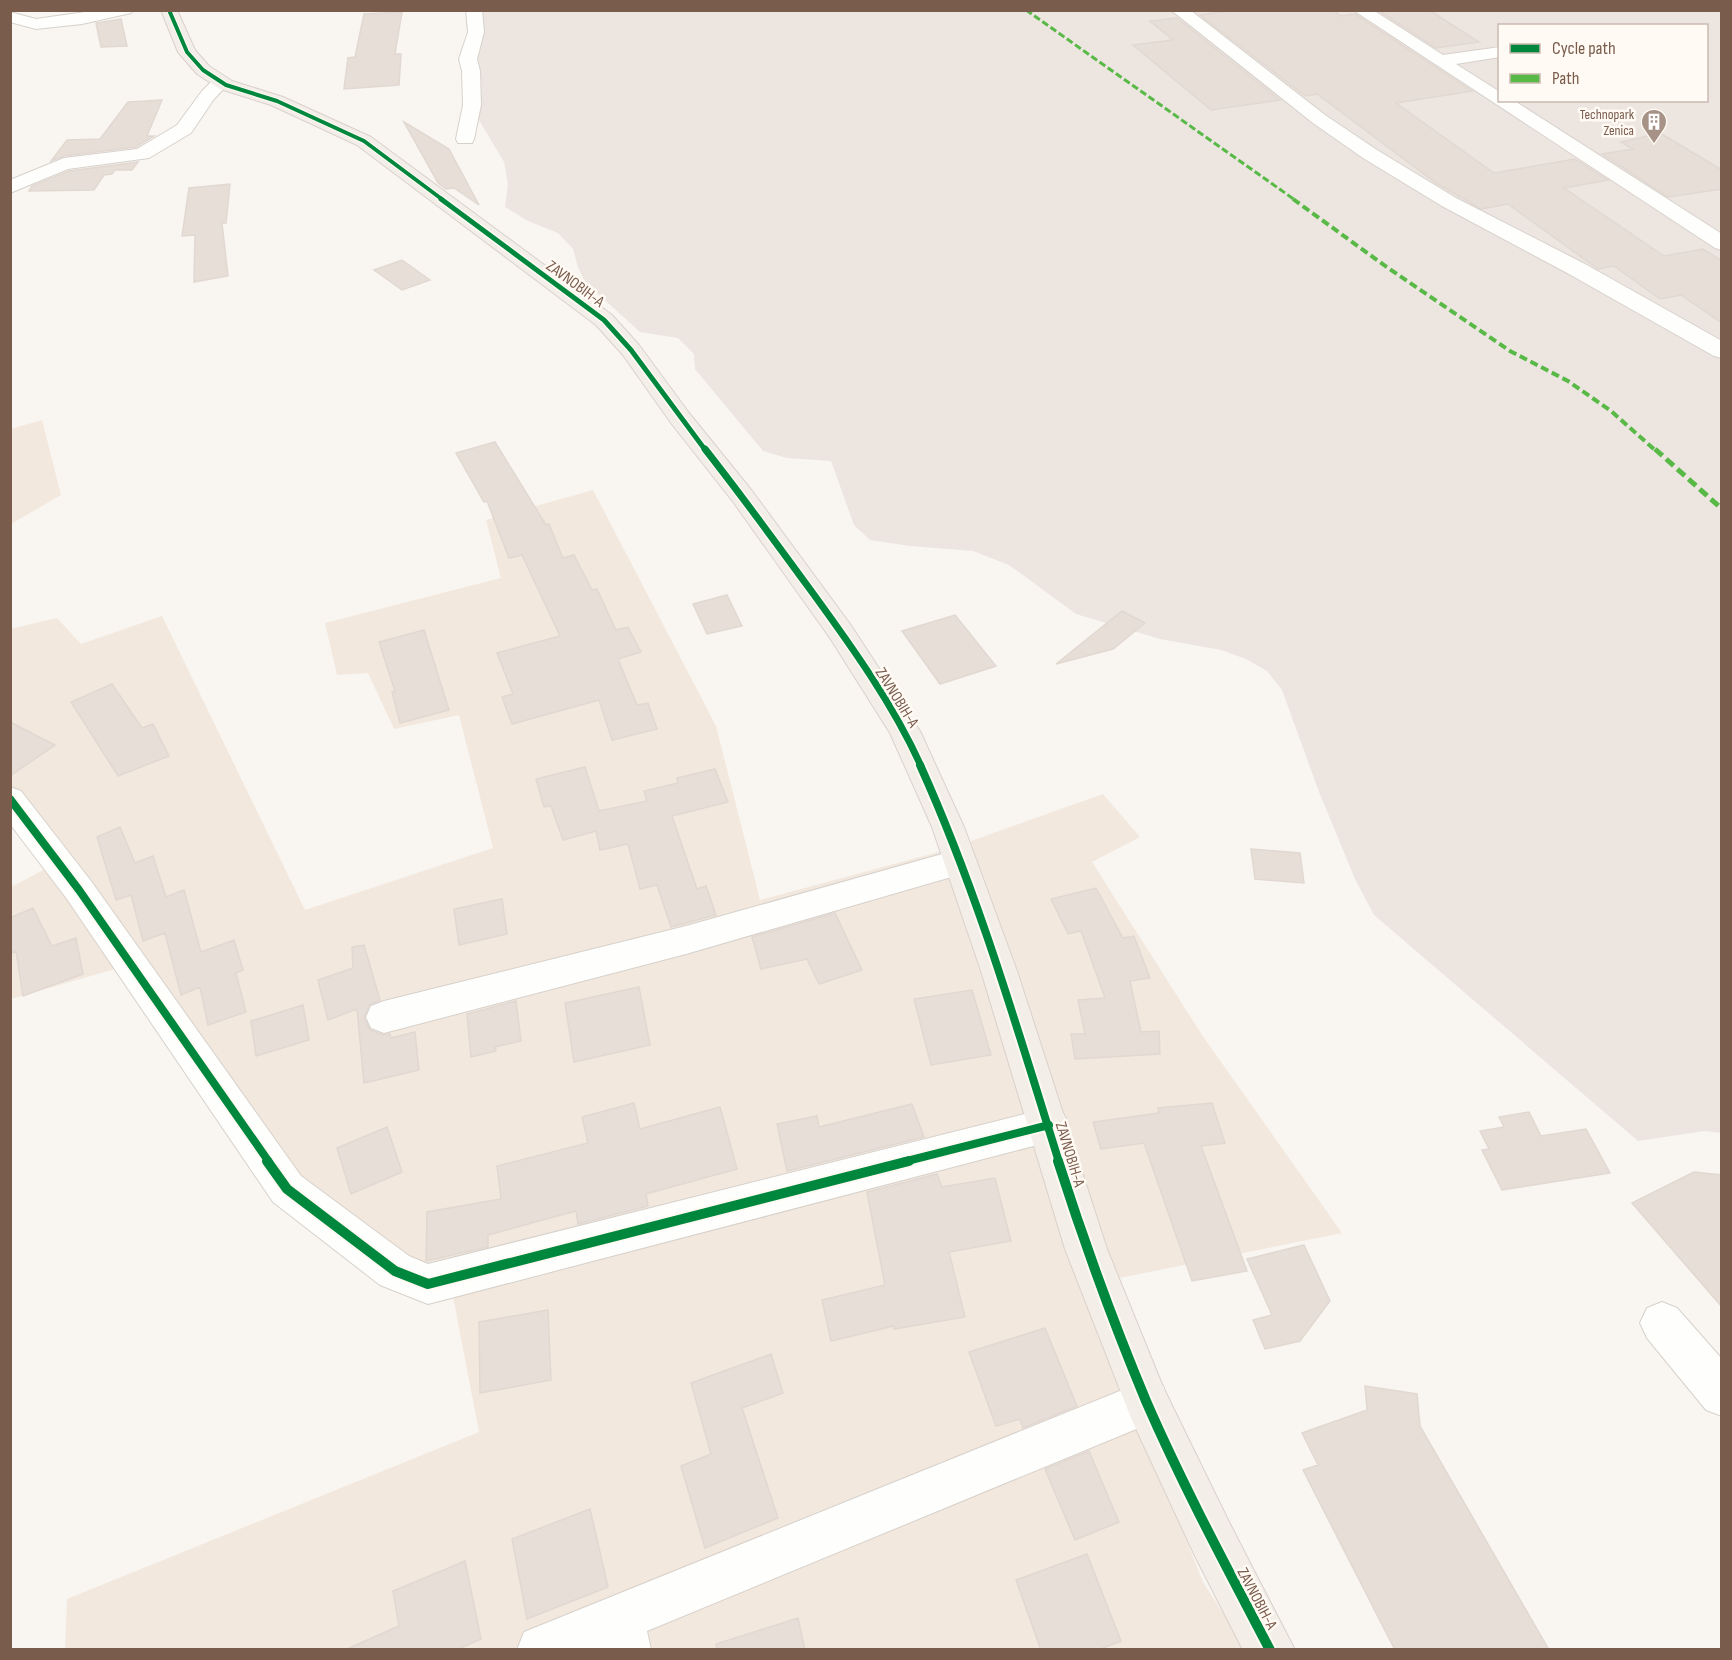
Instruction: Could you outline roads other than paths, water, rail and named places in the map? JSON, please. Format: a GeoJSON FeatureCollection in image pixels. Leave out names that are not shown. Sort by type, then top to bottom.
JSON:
{"type":"FeatureCollection","features":[{"type":"Feature","properties":{"kind":"main road","name":"ZAVNOBIH-A"},"geometry":{"type":"LineString","coordinates":[[169,10],[187,52],[202,70],[221,82],[277,100],[364,141],[604,320],[631,351],[680,418],[743,497],[846,641],[905,731],[948,827],[999,971],[1086,1249],[1147,1402],[1212,1539],[1270,1650]]}},
{"type":"Feature","properties":{"kind":"street"},"geometry":{"type":"LineString","coordinates":[[10,17],[36,24],[82,19],[125,10]]}},
{"type":"Feature","properties":{"kind":"street"},"geometry":{"type":"LineString","coordinates":[[465,140],[472,105],[471,71],[468,59],[476,32],[474,10]]}},
{"type":"Feature","properties":{"kind":"street"},"geometry":{"type":"LineString","coordinates":[[1179,10],[1319,119],[1370,154],[1449,202],[1577,269],[1722,351]]}},
{"type":"Feature","properties":{"kind":"street"},"geometry":{"type":"LineString","coordinates":[[1361,10],[1498,99]]}},
{"type":"Feature","properties":{"kind":"street"},"geometry":{"type":"LineString","coordinates":[[1440,61],[1498,52]]}},
{"type":"Feature","properties":{"kind":"street"},"geometry":{"type":"LineString","coordinates":[[10,187],[64,164],[142,154],[184,129],[208,95],[221,82]]}},
{"type":"Feature","properties":{"kind":"street"},"geometry":{"type":"LineString","coordinates":[[1503,102],[1722,244]]}},
{"type":"Feature","properties":{"kind":"street"},"geometry":{"type":"LineString","coordinates":[[10,799],[79,890],[287,1189],[395,1271],[428,1284],[1049,1125]]}},
{"type":"Feature","properties":{"kind":"street"},"geometry":{"type":"LineString","coordinates":[[384,1017],[686,940],[960,862]]}},
{"type":"Feature","properties":{"kind":"street"},"geometry":{"type":"LineString","coordinates":[[1662,1323],[1722,1394]]}},
{"type":"Feature","properties":{"kind":"street"},"geometry":{"type":"LineString","coordinates":[[542,1650],[623,1633],[1147,1402]]}},
{"type":"Feature","properties":{"kind":"place","name":"Technopark Zenica"},"geometry":{"type":"Point","coordinates":[1654,145]}}]}
